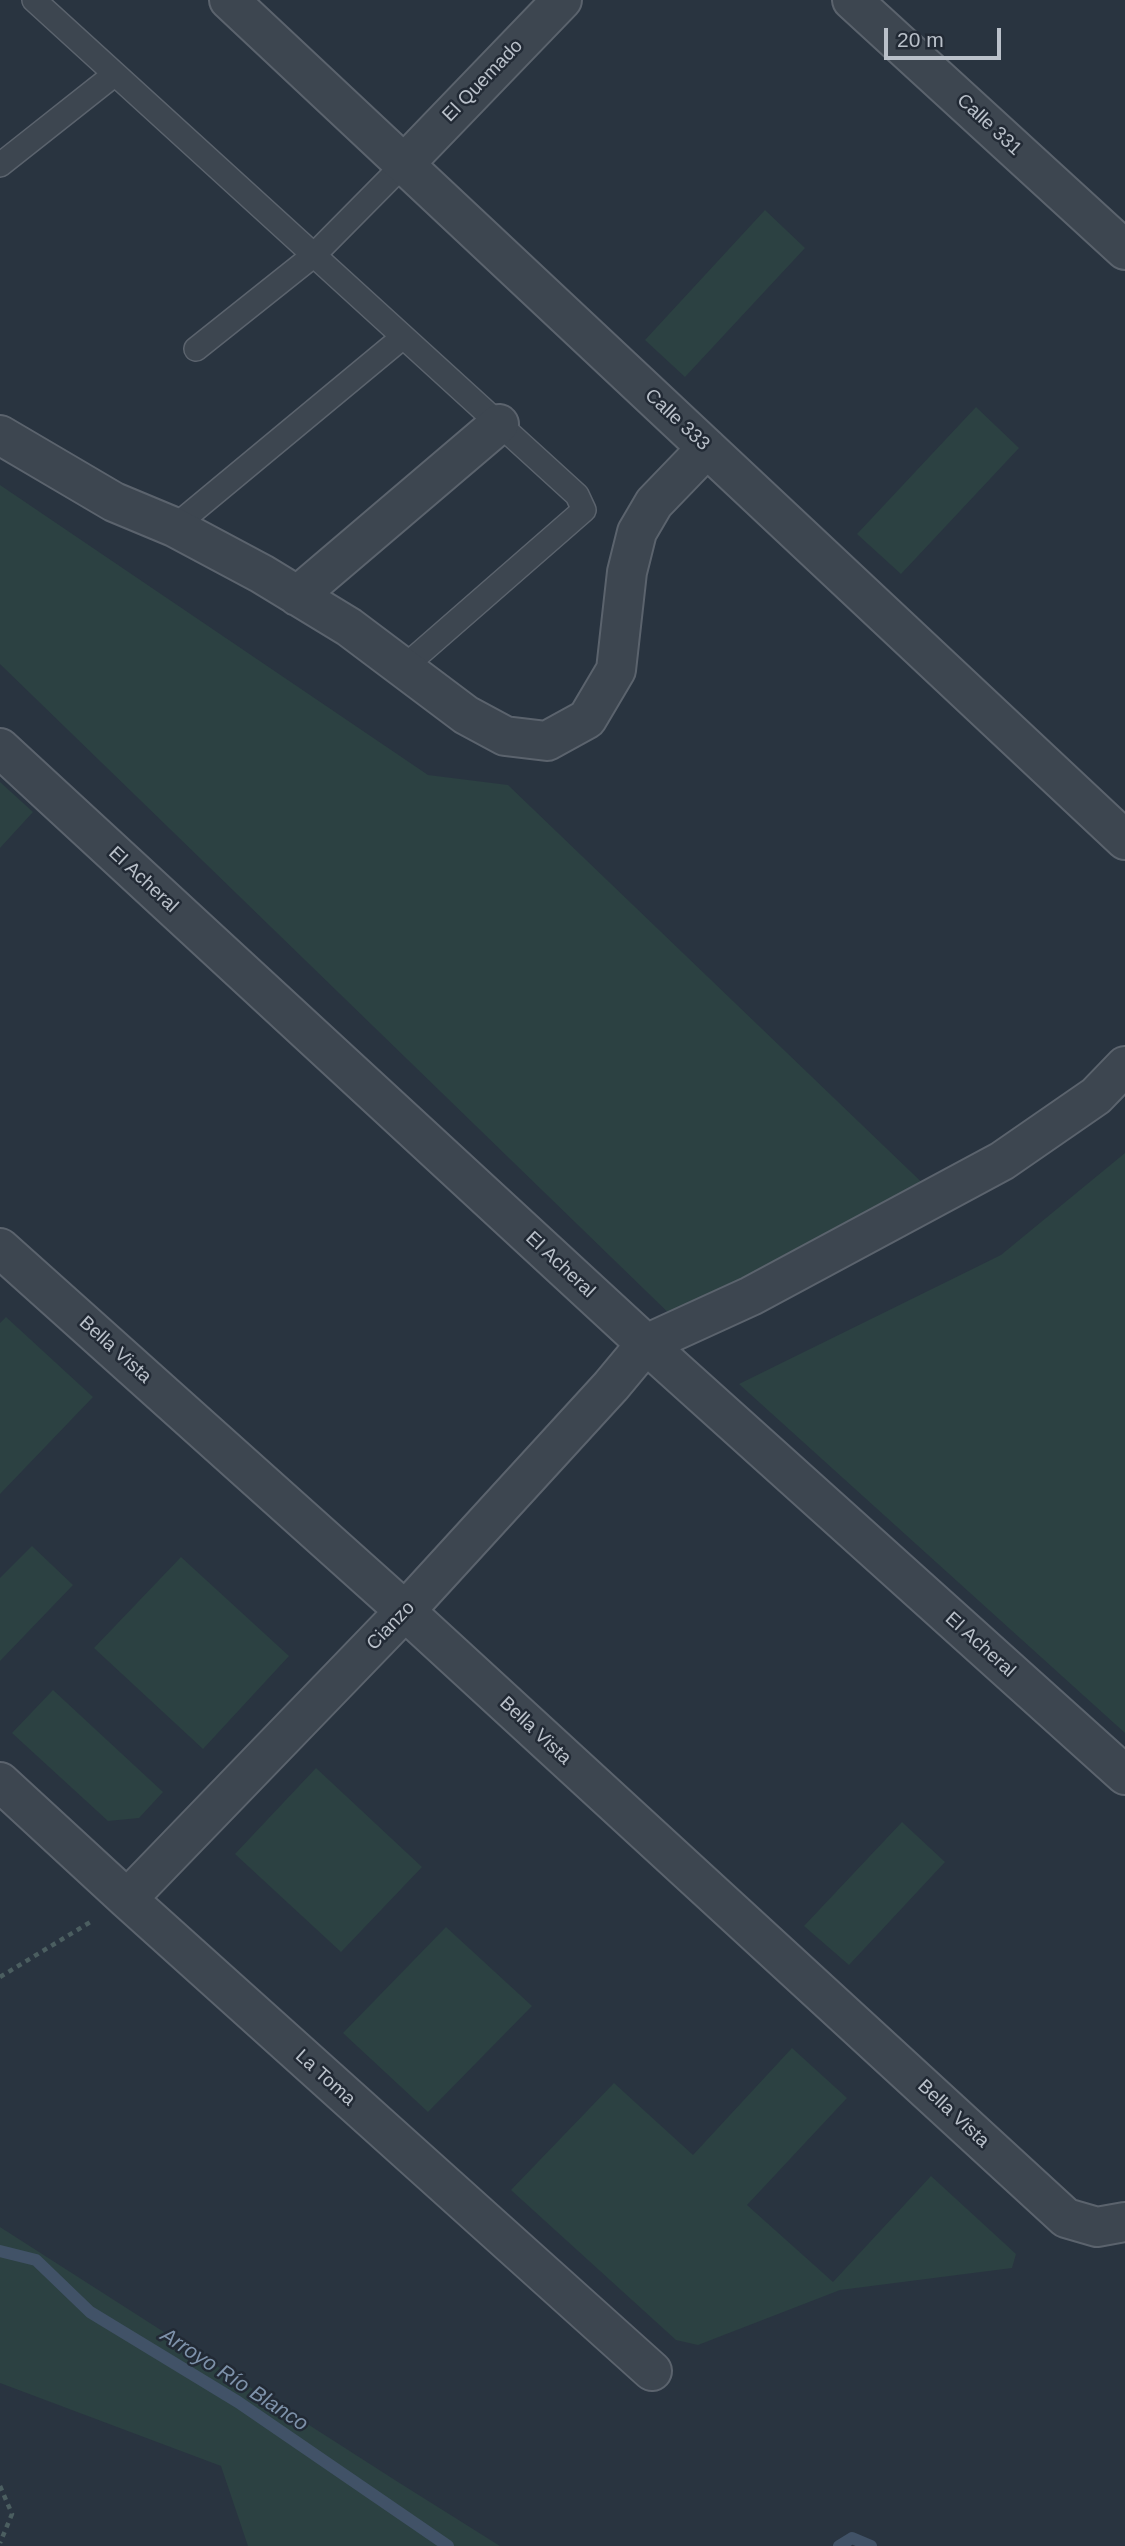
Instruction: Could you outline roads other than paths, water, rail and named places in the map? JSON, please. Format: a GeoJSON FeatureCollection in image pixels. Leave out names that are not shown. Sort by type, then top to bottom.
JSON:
{"type":"FeatureCollection","features":[{"type":"Feature","properties":{"kind":"street","name":"Calle 333"},"geometry":{"type":"LineString","coordinates":[[229,0],[1123,833]]}},
{"type":"Feature","properties":{"kind":"street","name":"El Quemado"},"geometry":{"type":"LineString","coordinates":[[405,163],[562,0]]}},
{"type":"Feature","properties":{"kind":"street","name":"Calle 331"},"geometry":{"type":"LineString","coordinates":[[852,0],[1125,250]]}},
{"type":"Feature","properties":{"kind":"street"},"geometry":{"type":"LineString","coordinates":[[297,596],[499,424]]}},
{"type":"Feature","properties":{"kind":"street"},"geometry":{"type":"LineString","coordinates":[[0,435],[114,502],[174,527],[262,574],[349,627],[466,715],[505,736],[547,741],[587,719],[616,670],[627,572],[637,532],[654,503],[708,448]]}},
{"type":"Feature","properties":{"kind":"street","name":"El Acheral"},"geometry":{"type":"LineString","coordinates":[[0,748],[646,1344],[1125,1776]]}},
{"type":"Feature","properties":{"kind":"street"},"geometry":{"type":"LineString","coordinates":[[646,1344],[751,1296],[1002,1161],[1096,1096],[1125,1066]]}},
{"type":"Feature","properties":{"kind":"street","name":"Bella Vista"},"geometry":{"type":"LineString","coordinates":[[0,1248],[405,1611],[1066,2218],[1097,2227],[1125,2221]]}},
{"type":"Feature","properties":{"kind":"street","name":"Cianzo"},"geometry":{"type":"LineString","coordinates":[[127,1899],[405,1611],[646,1344]]}},
{"type":"Feature","properties":{"kind":"street","name":"La Toma"},"geometry":{"type":"LineString","coordinates":[[0,1782],[652,2371]]}},
{"type":"Feature","properties":{"kind":"lane"},"geometry":{"type":"LineString","coordinates":[[34,0],[577,495],[584,510],[403,668]]}},
{"type":"Feature","properties":{"kind":"lane"},"geometry":{"type":"LineString","coordinates":[[0,164],[115,74]]}},
{"type":"Feature","properties":{"kind":"lane"},"geometry":{"type":"LineString","coordinates":[[196,349],[314,255],[405,163]]}},
{"type":"Feature","properties":{"kind":"lane"},"geometry":{"type":"LineString","coordinates":[[174,527],[403,337]]}},
{"type":"Feature","properties":{"kind":"waterway","name":"Arroyo Río Blanco"},"geometry":{"type":"LineString","coordinates":[[0,2251],[36,2260],[90,2312],[238,2402],[448,2546]]}},
{"type":"Feature","properties":{"kind":"waterway","name":"Arroyo Río Blanco"},"geometry":{"type":"LineString","coordinates":[[839,2546],[852,2538],[871,2546]]}}]}
